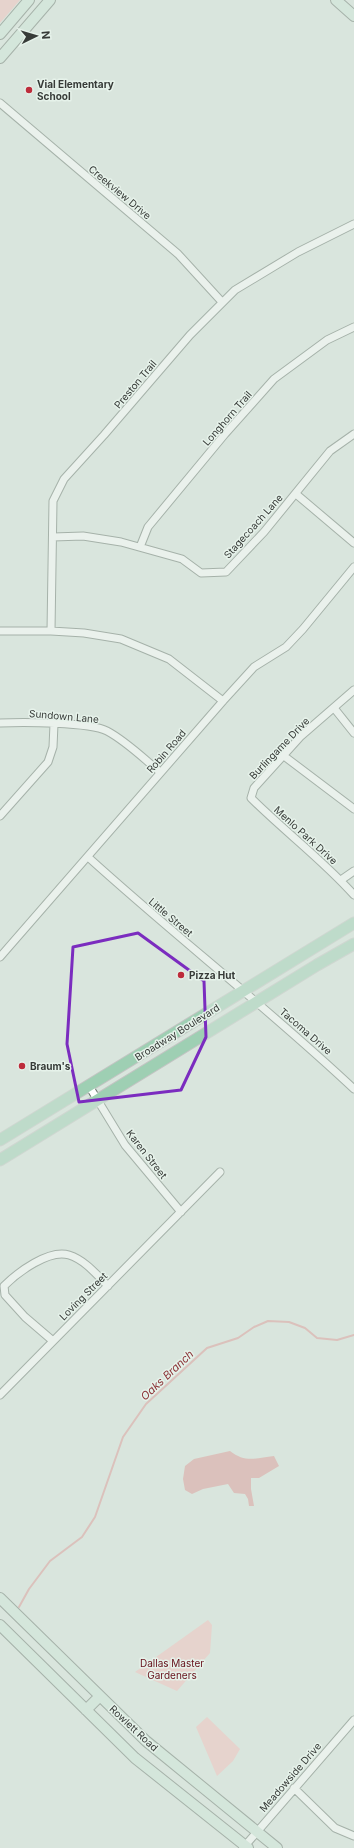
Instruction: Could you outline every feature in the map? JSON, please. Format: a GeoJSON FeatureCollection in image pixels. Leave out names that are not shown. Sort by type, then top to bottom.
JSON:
{"type":"FeatureCollection","features":[{"type":"Feature","properties":{"kind":"main road"},"geometry":{"type":"LineString","coordinates":[[0,34],[29,0]]}},
{"type":"Feature","properties":{"kind":"main road"},"geometry":{"type":"LineString","coordinates":[[0,58],[50,0]]}},
{"type":"Feature","properties":{"kind":"main road"},"geometry":{"type":"LineString","coordinates":[[336,0],[354,16]]}},
{"type":"Feature","properties":{"kind":"main road","name":"Broadway Boulevard"},"geometry":{"type":"LineString","coordinates":[[0,1140],[354,923]]}},
{"type":"Feature","properties":{"kind":"main road","name":"Broadway Boulevard"},"geometry":{"type":"LineString","coordinates":[[0,1160],[354,944]]}},
{"type":"Feature","properties":{"kind":"main road","name":"Rowlett Road"},"geometry":{"type":"LineString","coordinates":[[0,1598],[146,1741],[277,1848]]}},
{"type":"Feature","properties":{"kind":"main road","name":"Rowlett Road"},"geometry":{"type":"LineString","coordinates":[[0,1625],[134,1758],[245,1847]]}},
{"type":"Feature","properties":{"kind":"main road"},"geometry":{"type":"LineString","coordinates":[[86,1710],[100,1696]]}},
{"type":"Feature","properties":{"kind":"main road"},"geometry":{"type":"LineString","coordinates":[[196,1808],[209,1794]]}},
{"type":"Feature","properties":{"kind":"street","name":"Creekview Drive"},"geometry":{"type":"LineString","coordinates":[[0,103],[178,254],[222,302]]}},
{"type":"Feature","properties":{"kind":"street","name":"Preston Trail"},"geometry":{"type":"LineString","coordinates":[[50,631],[53,501],[64,479],[190,335],[235,290],[298,252],[354,224]]}},
{"type":"Feature","properties":{"kind":"street","name":"Longhorn Trail"},"geometry":{"type":"LineString","coordinates":[[140,547],[148,527],[225,434],[274,379],[327,340],[354,327]]}},
{"type":"Feature","properties":{"kind":"street","name":"Stagecoach Lane"},"geometry":{"type":"LineString","coordinates":[[53,537],[83,536],[121,542],[182,559],[201,573],[226,572],[264,532],[330,451],[354,434]]}},
{"type":"Feature","properties":{"kind":"street"},"geometry":{"type":"LineString","coordinates":[[296,494],[354,543]]}},
{"type":"Feature","properties":{"kind":"street","name":"Robin Road"},"geometry":{"type":"LineString","coordinates":[[0,957],[223,701],[254,667],[290,642],[354,567]]}},
{"type":"Feature","properties":{"kind":"street"},"geometry":{"type":"LineString","coordinates":[[0,631],[84,633],[113,638],[169,659],[223,701]]}},
{"type":"Feature","properties":{"kind":"street","name":"Burlingame Drive"},"geometry":{"type":"LineString","coordinates":[[254,788],[301,736],[354,690]]}},
{"type":"Feature","properties":{"kind":"street"},"geometry":{"type":"LineString","coordinates":[[334,708],[354,733]]}},
{"type":"Feature","properties":{"kind":"street","name":"Sundown Lane"},"geometry":{"type":"LineString","coordinates":[[0,723],[91,726],[106,730],[126,744],[160,772]]}},
{"type":"Feature","properties":{"kind":"street"},"geometry":{"type":"LineString","coordinates":[[0,816],[48,762],[53,747],[54,724]]}},
{"type":"Feature","properties":{"kind":"street"},"geometry":{"type":"LineString","coordinates":[[284,756],[354,809]]}},
{"type":"Feature","properties":{"kind":"street","name":"Menlo Park Drive"},"geometry":{"type":"LineString","coordinates":[[254,788],[251,798],[284,830],[341,880],[354,895]]}},
{"type":"Feature","properties":{"kind":"street","name":"Little Street"},"geometry":{"type":"LineString","coordinates":[[88,857],[149,912],[244,990]]}},
{"type":"Feature","properties":{"kind":"street"},"geometry":{"type":"LineString","coordinates":[[341,880],[354,871]]}},
{"type":"Feature","properties":{"kind":"street","name":"Tacoma Drive"},"geometry":{"type":"LineString","coordinates":[[244,990],[354,1088]]}},
{"type":"Feature","properties":{"kind":"street","name":"Karen Street"},"geometry":{"type":"LineString","coordinates":[[89,1086],[125,1145],[181,1212]]}},
{"type":"Feature","properties":{"kind":"street","name":"Loving Street"},"geometry":{"type":"LineString","coordinates":[[0,1395],[220,1172]]}},
{"type":"Feature","properties":{"kind":"street"},"geometry":{"type":"LineString","coordinates":[[53,1341],[25,1317],[5,1295],[4,1286],[30,1266],[56,1254],[70,1255],[86,1265],[108,1286]]}},
{"type":"Feature","properties":{"kind":"street","name":"Meadowside Drive"},"geometry":{"type":"LineString","coordinates":[[245,1847],[256,1831],[354,1720]]}},
{"type":"Feature","properties":{"kind":"street"},"geometry":{"type":"LineString","coordinates":[[294,1788],[336,1828],[354,1836]]}},
{"type":"Feature","properties":{"kind":"highlighted area"},"geometry":{"type":"Polygon","coordinates":[[[138,933],[204,981],[206,1037],[181,1090],[79,1102],[67,1044],[73,947],[138,933]]]}},
{"type":"Feature","properties":{"kind":"green space"},"geometry":{"type":"Polygon","coordinates":[[[0,0],[20,0],[0,23],[0,0]]]}},
{"type":"Feature","properties":{"kind":"green space","name":"Dallas Master Gardeners"},"geometry":{"type":"Polygon","coordinates":[[[208,1620],[212,1625],[210,1653],[177,1691],[135,1672],[208,1620]]]}},
{"type":"Feature","properties":{"kind":"green space"},"geometry":{"type":"Polygon","coordinates":[[[207,1717],[240,1749],[233,1761],[217,1776],[196,1727],[207,1717]]]}},
{"type":"Feature","properties":{"kind":"shaded area"},"geometry":{"type":"Polygon","coordinates":[[[230,1451],[235,1455],[251,1459],[274,1456],[279,1466],[259,1478],[251,1478],[254,1506],[249,1506],[248,1499],[245,1494],[234,1493],[228,1484],[203,1489],[192,1494],[185,1490],[183,1479],[185,1466],[194,1459],[230,1451]]]}},
{"type":"Feature","properties":{"kind":"waterway","name":"Oaks Branch"},"geometry":{"type":"LineString","coordinates":[[19,1607],[29,1589],[50,1561],[82,1537],[95,1517],[123,1437],[146,1404],[207,1348],[238,1338],[254,1327],[268,1321],[289,1322],[305,1328],[317,1338],[337,1340],[354,1335]]}},
{"type":"Feature","properties":{"kind":"place","name":"Vial Elementary School"},"geometry":{"type":"Point","coordinates":[29,90]}},
{"type":"Feature","properties":{"kind":"place","name":"Pizza Hut"},"geometry":{"type":"Point","coordinates":[181,975]}},
{"type":"Feature","properties":{"kind":"place","name":"Braum's"},"geometry":{"type":"Point","coordinates":[22,1066]}}]}
